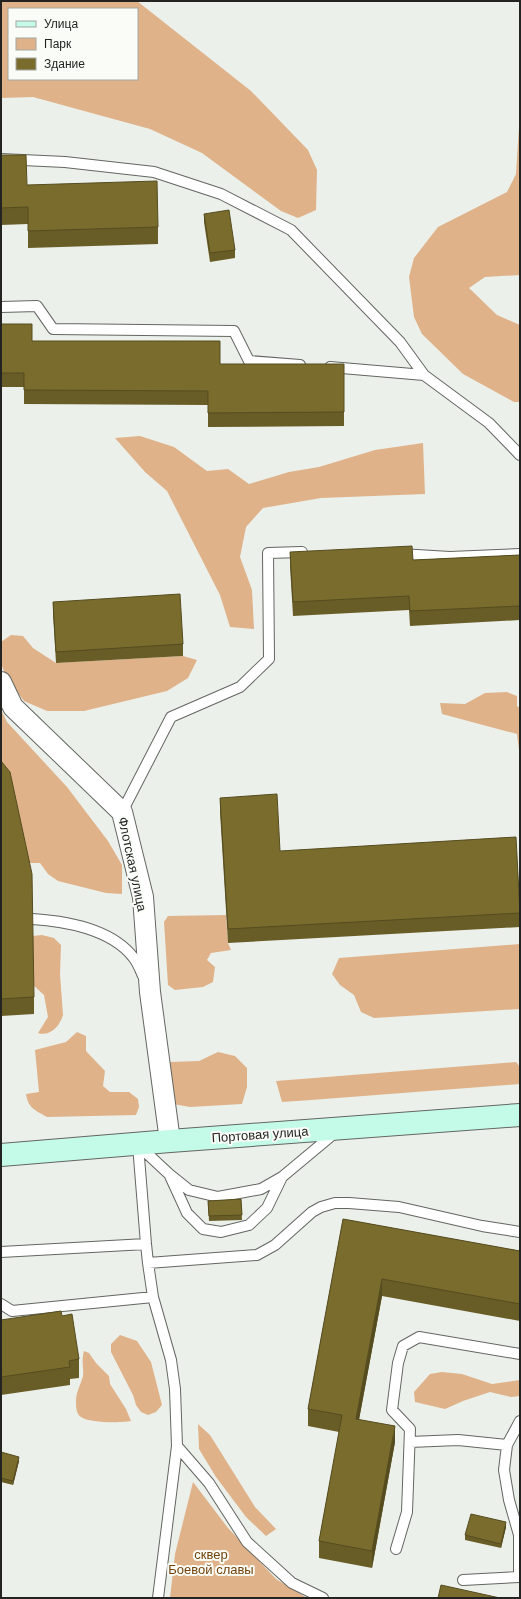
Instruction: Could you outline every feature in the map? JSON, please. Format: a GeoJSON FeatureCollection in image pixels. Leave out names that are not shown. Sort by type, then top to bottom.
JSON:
{"type":"FeatureCollection","features":[{"type":"Feature","properties":{"kind":"street","name":"Флотская улица"},"geometry":{"type":"LineString","coordinates":[[1,682],[13,707],[122,812],[143,897],[150,992],[170,1141]]}},
{"type":"Feature","properties":{"kind":"street","name":"Портовая улица"},"geometry":{"type":"LineString","coordinates":[[1,1155],[520,1115]]}},
{"type":"Feature","properties":{"kind":"lane"},"geometry":{"type":"LineString","coordinates":[[1,159],[65,162],[154,172],[221,194],[291,230],[400,342],[424,375],[489,423],[520,455]]}},
{"type":"Feature","properties":{"kind":"lane"},"geometry":{"type":"LineString","coordinates":[[1,307],[37,306],[53,329],[234,331],[249,361],[424,375]]}},
{"type":"Feature","properties":{"kind":"lane"},"geometry":{"type":"LineString","coordinates":[[122,812],[171,717],[240,686],[269,659],[268,553],[314,551]]}},
{"type":"Feature","properties":{"kind":"lane"},"geometry":{"type":"LineString","coordinates":[[390,554],[450,557],[520,554]]}},
{"type":"Feature","properties":{"kind":"lane"},"geometry":{"type":"LineString","coordinates":[[32,919],[53,920],[80,926],[119,944],[138,963],[150,992]]}},
{"type":"Feature","properties":{"kind":"lane"},"geometry":{"type":"LineString","coordinates":[[138,1145],[169,1174],[189,1190],[218,1196],[261,1189],[282,1177],[341,1129]]}},
{"type":"Feature","properties":{"kind":"lane"},"geometry":{"type":"LineString","coordinates":[[138,1145],[146,1244],[153,1297],[172,1367],[175,1390],[177,1446],[158,1598]]}},
{"type":"Feature","properties":{"kind":"lane"},"geometry":{"type":"LineString","coordinates":[[169,1174],[187,1213],[203,1229],[221,1232],[249,1225],[267,1208],[282,1177]]}},
{"type":"Feature","properties":{"kind":"lane"},"geometry":{"type":"LineString","coordinates":[[148,1263],[257,1255],[275,1245],[312,1212],[335,1203],[399,1207],[482,1226],[520,1232]]}},
{"type":"Feature","properties":{"kind":"lane"},"geometry":{"type":"LineString","coordinates":[[1,1252],[146,1244]]}},
{"type":"Feature","properties":{"kind":"lane"},"geometry":{"type":"LineString","coordinates":[[1,1304],[12,1311],[153,1297]]}},
{"type":"Feature","properties":{"kind":"lane"},"geometry":{"type":"LineString","coordinates":[[396,1549],[407,1512],[410,1442],[410,1429],[392,1410],[398,1363],[403,1346],[419,1337],[520,1354]]}},
{"type":"Feature","properties":{"kind":"lane"},"geometry":{"type":"LineString","coordinates":[[463,1580],[519,1577],[519,1535],[504,1470],[507,1445],[520,1421]]}},
{"type":"Feature","properties":{"kind":"lane"},"geometry":{"type":"LineString","coordinates":[[410,1442],[458,1440],[507,1445]]}},
{"type":"Feature","properties":{"kind":"lane"},"geometry":{"type":"LineString","coordinates":[[177,1446],[209,1483],[248,1542],[292,1583],[323,1598]]}},
{"type":"Feature","properties":{"kind":"green space"},"geometry":{"type":"Polygon","coordinates":[[[1,1],[137,1],[251,91],[308,150],[317,170],[316,210],[298,218],[281,211],[202,153],[150,129],[33,97],[1,98],[1,1]]]}},
{"type":"Feature","properties":{"kind":"green space"},"geometry":{"type":"Polygon","coordinates":[[[520,111],[520,275],[485,277],[469,288],[497,315],[520,325],[520,402],[514,402],[463,374],[422,334],[414,317],[409,277],[414,258],[438,227],[507,192],[516,174],[520,111]]]}},
{"type":"Feature","properties":{"kind":"green space"},"geometry":{"type":"Polygon","coordinates":[[[140,436],[174,447],[207,471],[228,469],[249,484],[289,472],[319,467],[375,450],[423,443],[425,494],[321,498],[263,508],[246,527],[240,557],[252,590],[254,629],[230,627],[220,595],[167,491],[145,472],[115,438],[140,436]]]}},
{"type":"Feature","properties":{"kind":"green space"},"geometry":{"type":"Polygon","coordinates":[[[11,635],[23,636],[33,648],[56,663],[183,656],[197,660],[188,678],[167,691],[84,711],[47,711],[24,701],[6,677],[1,663],[1,642],[11,635]]]}},
{"type":"Feature","properties":{"kind":"green space"},"geometry":{"type":"Polygon","coordinates":[[[507,692],[517,696],[517,706],[520,708],[520,758],[517,734],[442,714],[440,703],[465,704],[485,693],[507,692]]]}},
{"type":"Feature","properties":{"kind":"green space"},"geometry":{"type":"Polygon","coordinates":[[[1,710],[7,722],[67,787],[108,841],[122,865],[122,894],[106,893],[58,881],[48,874],[40,863],[26,863],[1,778],[1,710]]]}},
{"type":"Feature","properties":{"kind":"green space"},"geometry":{"type":"Polygon","coordinates":[[[226,915],[228,943],[231,950],[211,953],[207,960],[215,967],[213,982],[203,987],[175,990],[168,985],[164,922],[168,916],[226,915]]]}},
{"type":"Feature","properties":{"kind":"green space"},"geometry":{"type":"Polygon","coordinates":[[[42,935],[54,938],[61,945],[60,974],[63,1015],[60,1023],[54,1030],[42,1034],[38,1033],[48,1017],[44,995],[33,985],[32,936],[42,935]]]}},
{"type":"Feature","properties":{"kind":"green space"},"geometry":{"type":"Polygon","coordinates":[[[520,944],[520,1009],[374,1018],[361,1012],[354,995],[340,985],[332,974],[339,958],[520,944]]]}},
{"type":"Feature","properties":{"kind":"green space"},"geometry":{"type":"Polygon","coordinates":[[[77,1032],[86,1036],[86,1051],[105,1071],[103,1086],[110,1092],[129,1092],[138,1099],[139,1107],[136,1115],[47,1117],[30,1106],[26,1094],[39,1092],[35,1050],[66,1042],[77,1032]]]}},
{"type":"Feature","properties":{"kind":"green space"},"geometry":{"type":"Polygon","coordinates":[[[218,1052],[235,1056],[247,1068],[247,1087],[242,1104],[190,1107],[173,1104],[170,1062],[199,1061],[218,1052]]]}},
{"type":"Feature","properties":{"kind":"green space"},"geometry":{"type":"Polygon","coordinates":[[[516,1062],[520,1067],[520,1084],[282,1102],[276,1081],[516,1062]]]}},
{"type":"Feature","properties":{"kind":"green space"},"geometry":{"type":"Polygon","coordinates":[[[120,1335],[137,1341],[151,1362],[162,1405],[156,1412],[148,1415],[141,1412],[136,1405],[133,1395],[111,1352],[111,1344],[120,1335]]]}},
{"type":"Feature","properties":{"kind":"green space"},"geometry":{"type":"Polygon","coordinates":[[[84,1351],[89,1353],[96,1363],[109,1376],[110,1384],[126,1409],[131,1421],[98,1421],[85,1419],[78,1414],[76,1397],[83,1376],[84,1351]]]}},
{"type":"Feature","properties":{"kind":"green space"},"geometry":{"type":"Polygon","coordinates":[[[442,1372],[462,1374],[492,1384],[520,1380],[520,1396],[511,1397],[490,1392],[445,1409],[415,1402],[414,1392],[430,1374],[442,1372]]]}},
{"type":"Feature","properties":{"kind":"green space"},"geometry":{"type":"Polygon","coordinates":[[[198,1424],[210,1435],[255,1507],[276,1529],[266,1536],[246,1517],[216,1477],[199,1449],[198,1424]]]}},
{"type":"Feature","properties":{"kind":"green space","name":"сквер Боевой славы"},"geometry":{"type":"Polygon","coordinates":[[[193,1482],[228,1528],[276,1579],[307,1598],[170,1598],[175,1554],[193,1482]]]}},
{"type":"Feature","properties":{"kind":"building"},"geometry":{"type":"Polygon","coordinates":[[[1,155],[26,155],[27,185],[157,181],[158,227],[28,231],[28,207],[1,208],[1,155]]]}},
{"type":"Feature","properties":{"kind":"building"},"geometry":{"type":"Polygon","coordinates":[[[229,210],[235,250],[210,253],[204,214],[229,210]]]}},
{"type":"Feature","properties":{"kind":"building"},"geometry":{"type":"Polygon","coordinates":[[[1,324],[32,324],[32,341],[220,341],[220,364],[344,364],[344,412],[208,413],[208,391],[24,390],[24,373],[1,373],[1,324]]]}},
{"type":"Feature","properties":{"kind":"building"},"geometry":{"type":"Polygon","coordinates":[[[412,546],[413,560],[520,555],[520,606],[410,611],[409,596],[293,602],[290,552],[412,546]]]}},
{"type":"Feature","properties":{"kind":"building"},"geometry":{"type":"Polygon","coordinates":[[[180,594],[183,644],[56,652],[53,602],[180,594]]]}},
{"type":"Feature","properties":{"kind":"building"},"geometry":{"type":"Polygon","coordinates":[[[1,761],[10,772],[32,874],[34,997],[1,999],[1,761]]]}},
{"type":"Feature","properties":{"kind":"building"},"geometry":{"type":"Polygon","coordinates":[[[277,794],[280,851],[516,837],[520,913],[228,929],[220,798],[277,794]]]}},
{"type":"Feature","properties":{"kind":"building"},"geometry":{"type":"Polygon","coordinates":[[[241,1199],[242,1215],[209,1216],[208,1201],[241,1199]]]}},
{"type":"Feature","properties":{"kind":"building"},"geometry":{"type":"Polygon","coordinates":[[[343,1219],[520,1251],[520,1304],[382,1279],[356,1419],[395,1426],[372,1551],[319,1541],[342,1415],[308,1409],[343,1219]]]}},
{"type":"Feature","properties":{"kind":"building"},"geometry":{"type":"Polygon","coordinates":[[[61,1311],[62,1316],[72,1314],[79,1359],[69,1361],[70,1367],[1,1377],[1,1320],[61,1311]]]}},
{"type":"Feature","properties":{"kind":"building"},"geometry":{"type":"Polygon","coordinates":[[[1,1452],[19,1457],[13,1481],[1,1478],[1,1452]]]}},
{"type":"Feature","properties":{"kind":"building"},"geometry":{"type":"Polygon","coordinates":[[[471,1514],[506,1522],[501,1544],[465,1535],[471,1514]]]}},
{"type":"Feature","properties":{"kind":"building"},"geometry":{"type":"Polygon","coordinates":[[[441,1585],[500,1598],[438,1598],[441,1585]]]}}]}
